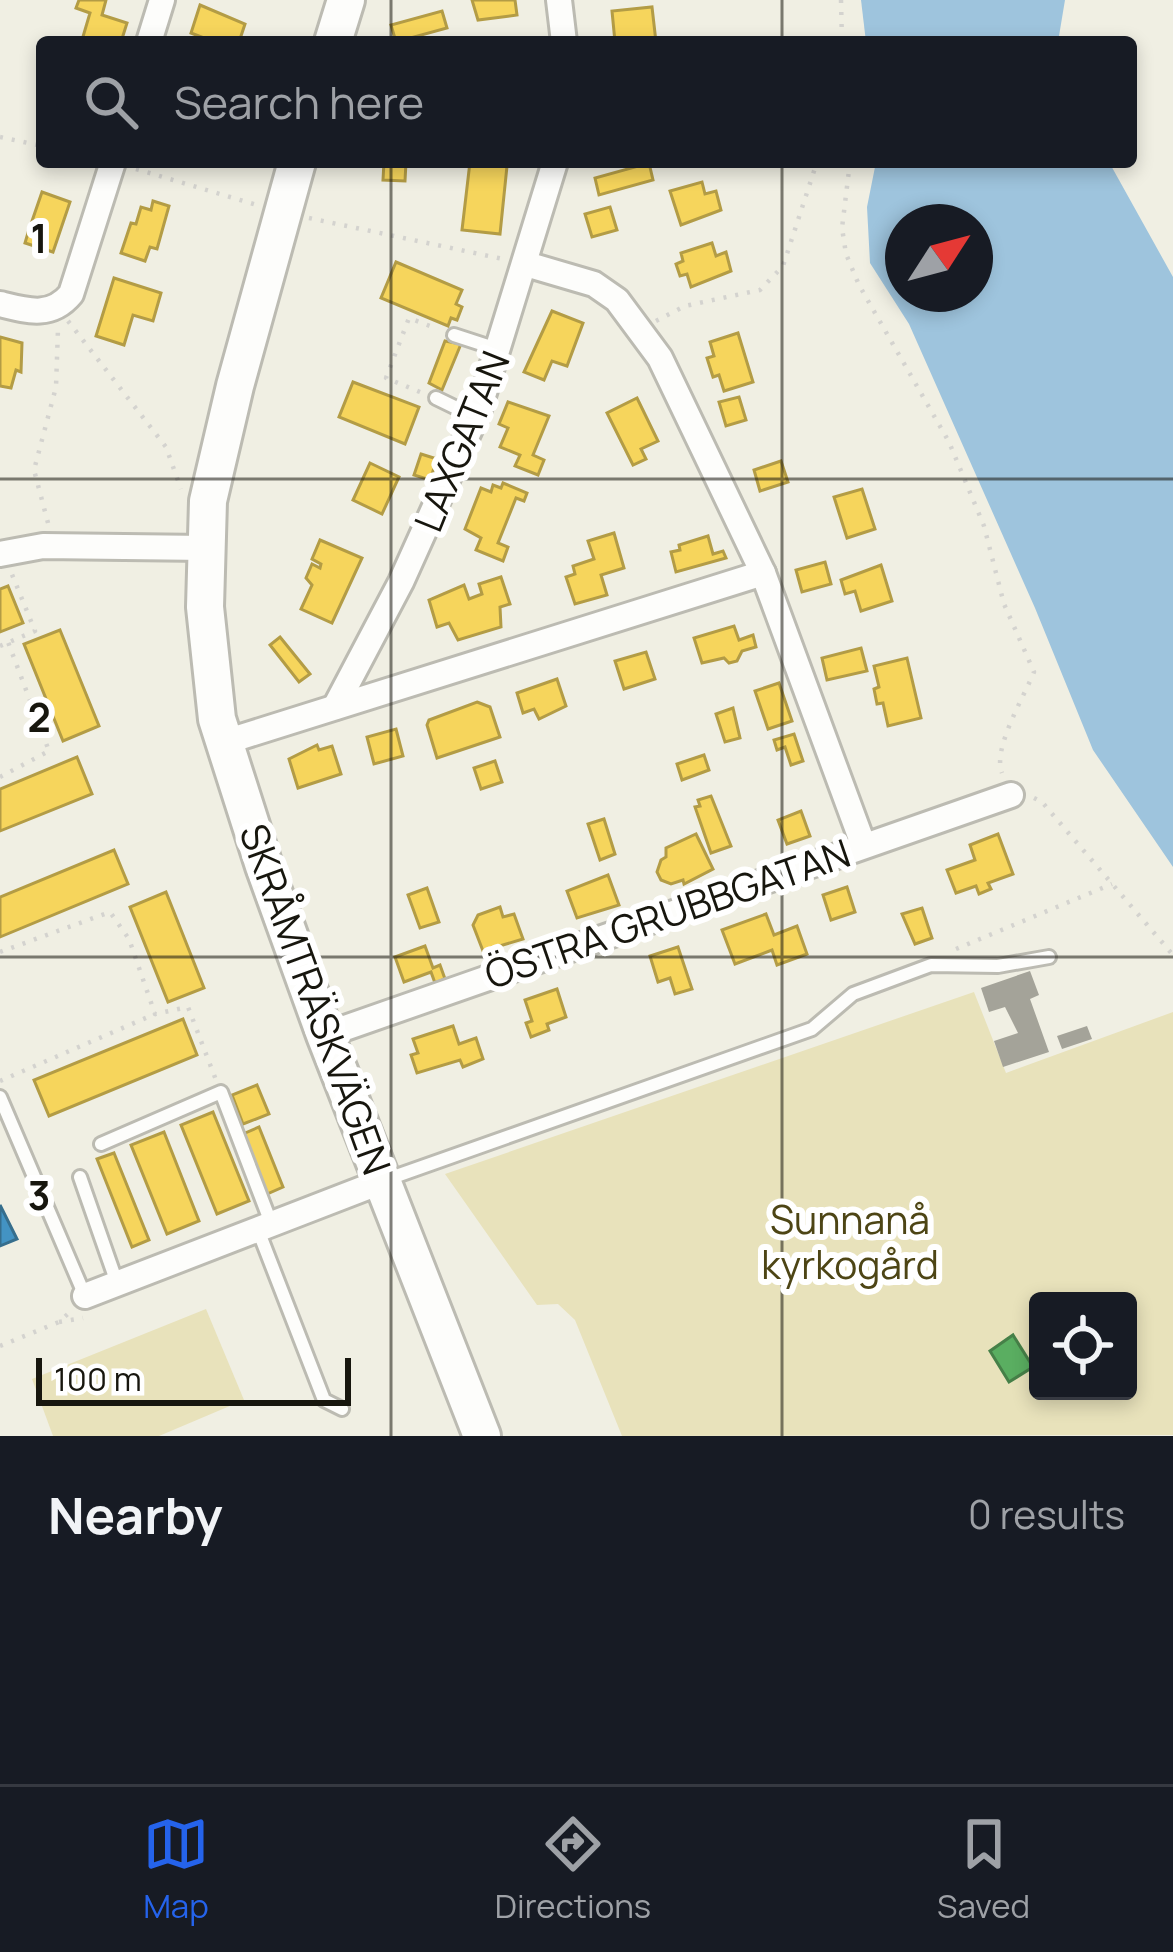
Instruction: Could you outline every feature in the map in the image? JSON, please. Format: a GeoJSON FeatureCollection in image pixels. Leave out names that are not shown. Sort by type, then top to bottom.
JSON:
{"type":"FeatureCollection","features":[{"type":"Feature","properties":{"kind":"main road"},"geometry":{"type":"LineString","coordinates":[[335,36],[346,0]]}},
{"type":"Feature","properties":{"kind":"main road","name":"SKRÅMTRÄSKVÄGEN"},"geometry":{"type":"LineString","coordinates":[[295,168],[214,478],[205,607],[218,719],[264,866],[325,1034],[482,1436]]}},
{"type":"Feature","properties":{"kind":"street"},"geometry":{"type":"LineString","coordinates":[[151,36],[162,0]]}},
{"type":"Feature","properties":{"kind":"street"},"geometry":{"type":"LineString","coordinates":[[559,0],[563,36]]}},
{"type":"Feature","properties":{"kind":"street"},"geometry":{"type":"LineString","coordinates":[[0,304],[27,311],[58,309],[70,294],[110,168]]}},
{"type":"Feature","properties":{"kind":"street","name":"LAXGATAN"},"geometry":{"type":"LineString","coordinates":[[335,706],[401,582],[476,418],[553,168]]}},
{"type":"Feature","properties":{"kind":"street"},"geometry":{"type":"LineString","coordinates":[[526,264],[594,284],[617,300],[660,358],[763,573],[863,844]]}},
{"type":"Feature","properties":{"kind":"street"},"geometry":{"type":"LineString","coordinates":[[1,554],[53,546],[206,548]]}},
{"type":"Feature","properties":{"kind":"street"},"geometry":{"type":"LineString","coordinates":[[225,742],[763,573]]}},
{"type":"Feature","properties":{"kind":"street","name":"ÖSTRA GRUBBGATAN"},"geometry":{"type":"LineString","coordinates":[[325,1034],[1011,795]]}},
{"type":"Feature","properties":{"kind":"street"},"geometry":{"type":"LineString","coordinates":[[86,1296],[383,1180]]}},
{"type":"Feature","properties":{"kind":"lane"},"geometry":{"type":"LineString","coordinates":[[454,335],[499,350]]}},
{"type":"Feature","properties":{"kind":"lane"},"geometry":{"type":"LineString","coordinates":[[436,398],[476,418]]}},
{"type":"Feature","properties":{"kind":"lane"},"geometry":{"type":"LineString","coordinates":[[383,1180],[812,1029],[853,994],[931,964],[998,966],[1048,957]]}},
{"type":"Feature","properties":{"kind":"lane"},"geometry":{"type":"LineString","coordinates":[[101,1144],[221,1092],[323,1400],[342,1408]]}},
{"type":"Feature","properties":{"kind":"lane"},"geometry":{"type":"LineString","coordinates":[[0,1097],[86,1296]]}},
{"type":"Feature","properties":{"kind":"lane"},"geometry":{"type":"LineString","coordinates":[[80,1177],[118,1284]]}},
{"type":"Feature","properties":{"kind":"path"},"geometry":{"type":"LineString","coordinates":[[841,0],[842,36]]}},
{"type":"Feature","properties":{"kind":"path"},"geometry":{"type":"LineString","coordinates":[[0,137],[36,145]]}},
{"type":"Feature","properties":{"kind":"path"},"geometry":{"type":"LineString","coordinates":[[132,168],[282,212],[526,264]]}},
{"type":"Feature","properties":{"kind":"path"},"geometry":{"type":"LineString","coordinates":[[642,331],[665,314],[721,296],[760,290],[772,280],[783,266],[815,168]]}},
{"type":"Feature","properties":{"kind":"path"},"geometry":{"type":"LineString","coordinates":[[849,168],[842,228],[846,254],[949,442],[984,526],[1004,604],[1034,672],[998,764],[1011,795],[1027,794],[1042,802],[1173,955]]}},
{"type":"Feature","properties":{"kind":"path"},"geometry":{"type":"LineString","coordinates":[[58,309],[166,447],[185,498]]}},
{"type":"Feature","properties":{"kind":"path"},"geometry":{"type":"LineString","coordinates":[[53,546],[34,470],[56,387],[58,309]]}},
{"type":"Feature","properties":{"kind":"path"},"geometry":{"type":"LineString","coordinates":[[436,398],[386,378],[409,318],[454,335]]}},
{"type":"Feature","properties":{"kind":"path"},"geometry":{"type":"LineString","coordinates":[[0,646],[35,631],[1,554]]}},
{"type":"Feature","properties":{"kind":"path"},"geometry":{"type":"LineString","coordinates":[[0,776],[49,751],[8,642]]}},
{"type":"Feature","properties":{"kind":"path"},"geometry":{"type":"LineString","coordinates":[[931,964],[965,944],[1112,884]]}},
{"type":"Feature","properties":{"kind":"path"},"geometry":{"type":"LineString","coordinates":[[0,952],[110,912],[129,939],[155,1014]]}},
{"type":"Feature","properties":{"kind":"path"},"geometry":{"type":"LineString","coordinates":[[0,1081],[155,1014],[188,1006],[221,1092]]}},
{"type":"Feature","properties":{"kind":"path"},"geometry":{"type":"LineString","coordinates":[[0,1346],[59,1322],[86,1296]]}},
{"type":"Feature","properties":{"kind":"green space","name":"Sunnanå kyrkogård"},"geometry":{"type":"Polygon","coordinates":[[[974,992],[1006,1073],[1173,1012],[1173,1435],[622,1436],[575,1320],[558,1304],[537,1305],[445,1174],[974,992]]]}},
{"type":"Feature","properties":{"kind":"green space"},"geometry":{"type":"Polygon","coordinates":[[[206,1309],[244,1400],[159,1436],[53,1436],[32,1379],[206,1309]]]}},
{"type":"Feature","properties":{"kind":"water"},"geometry":{"type":"Polygon","coordinates":[[[861,0],[1065,0],[1059,36],[865,36],[861,0]]]}},
{"type":"Feature","properties":{"kind":"water"},"geometry":{"type":"Polygon","coordinates":[[[875,168],[1112,168],[1173,277],[1173,867],[1093,750],[1035,608],[901,312],[993,312],[993,204],[885,204],[885,286],[870,263],[867,207],[875,168]]]}},
{"type":"Feature","properties":{"kind":"building: Homes"},"geometry":{"type":"Polygon","coordinates":[[[79,0],[106,0],[102,15],[127,23],[123,36],[83,36],[90,13],[76,8],[79,0]]]}},
{"type":"Feature","properties":{"kind":"building: Homes"},"geometry":{"type":"Polygon","coordinates":[[[472,0],[515,0],[517,15],[478,20],[472,0]]]}},
{"type":"Feature","properties":{"kind":"building: Homes"},"geometry":{"type":"Polygon","coordinates":[[[200,5],[245,24],[241,36],[191,33],[200,5]]]}},
{"type":"Feature","properties":{"kind":"building: Homes"},"geometry":{"type":"Polygon","coordinates":[[[652,7],[655,36],[614,36],[612,11],[652,7]]]}},
{"type":"Feature","properties":{"kind":"building: Homes"},"geometry":{"type":"Polygon","coordinates":[[[442,11],[447,28],[394,36],[391,25],[442,11]]]}},
{"type":"Feature","properties":{"kind":"building: Homes"},"geometry":{"type":"Polygon","coordinates":[[[384,168],[406,168],[405,181],[383,180],[384,168]]]}},
{"type":"Feature","properties":{"kind":"building: Homes"},"geometry":{"type":"Polygon","coordinates":[[[469,168],[507,168],[500,234],[462,230],[469,168]]]}},
{"type":"Feature","properties":{"kind":"building: Homes"},"geometry":{"type":"Polygon","coordinates":[[[650,168],[653,180],[599,195],[595,178],[650,168]]]}},
{"type":"Feature","properties":{"kind":"building: Homes"},"geometry":{"type":"Polygon","coordinates":[[[702,182],[705,194],[716,191],[721,210],[681,225],[670,191],[702,182]]]}},
{"type":"Feature","properties":{"kind":"building: Homes"},"geometry":{"type":"Polygon","coordinates":[[[42,192],[70,202],[53,252],[25,243],[30,226],[42,230],[44,225],[32,221],[42,192]]]}},
{"type":"Feature","properties":{"kind":"building: Homes"},"geometry":{"type":"Polygon","coordinates":[[[153,201],[169,206],[157,249],[150,247],[145,261],[121,253],[131,223],[136,224],[141,207],[151,210],[153,201]]]}},
{"type":"Feature","properties":{"kind":"building: Homes"},"geometry":{"type":"Polygon","coordinates":[[[610,207],[617,230],[592,237],[585,214],[610,207]]]}},
{"type":"Feature","properties":{"kind":"building: Homes"},"geometry":{"type":"Polygon","coordinates":[[[712,243],[716,256],[726,252],[731,271],[691,287],[687,274],[680,276],[676,264],[683,261],[681,253],[712,243]]]}},
{"type":"Feature","properties":{"kind":"building: Homes"},"geometry":{"type":"Polygon","coordinates":[[[396,262],[462,290],[456,304],[462,307],[457,320],[451,318],[448,326],[381,298],[396,262]]]}},
{"type":"Feature","properties":{"kind":"building: Homes"},"geometry":{"type":"Polygon","coordinates":[[[114,278],[161,293],[153,321],[133,315],[124,345],[96,336],[114,278]]]}},
{"type":"Feature","properties":{"kind":"building: Homes"},"geometry":{"type":"Polygon","coordinates":[[[552,311],[583,323],[567,366],[552,361],[544,380],[524,372],[552,311]]]}},
{"type":"Feature","properties":{"kind":"building: Homes"},"geometry":{"type":"Polygon","coordinates":[[[738,333],[753,382],[724,391],[707,358],[714,356],[710,342],[738,333]]]}},
{"type":"Feature","properties":{"kind":"building: Homes"},"geometry":{"type":"Polygon","coordinates":[[[0,337],[22,343],[21,372],[16,370],[11,388],[0,386],[0,337]]]}},
{"type":"Feature","properties":{"kind":"building: Homes"},"geometry":{"type":"Polygon","coordinates":[[[445,341],[461,344],[442,390],[429,383],[445,341]]]}},
{"type":"Feature","properties":{"kind":"building: Homes"},"geometry":{"type":"Polygon","coordinates":[[[353,382],[419,407],[405,444],[339,417],[353,382]]]}},
{"type":"Feature","properties":{"kind":"building: Homes"},"geometry":{"type":"Polygon","coordinates":[[[739,397],[746,420],[726,426],[719,402],[739,397]]]}},
{"type":"Feature","properties":{"kind":"building: Homes"},"geometry":{"type":"Polygon","coordinates":[[[637,398],[658,441],[641,449],[646,459],[633,465],[607,413],[637,398]]]}},
{"type":"Feature","properties":{"kind":"building: Homes"},"geometry":{"type":"Polygon","coordinates":[[[508,402],[549,416],[533,455],[544,460],[538,475],[515,466],[520,455],[500,447],[508,428],[499,424],[508,402]]]}},
{"type":"Feature","properties":{"kind":"building: Homes"},"geometry":{"type":"Polygon","coordinates":[[[421,454],[437,459],[430,480],[414,475],[421,454]]]}},
{"type":"Feature","properties":{"kind":"building: Homes"},"geometry":{"type":"Polygon","coordinates":[[[781,461],[788,482],[760,491],[754,470],[781,461]]]}},
{"type":"Feature","properties":{"kind":"building: Homes"},"geometry":{"type":"Polygon","coordinates":[[[370,463],[399,477],[382,514],[353,500],[370,463]]]}},
{"type":"Feature","properties":{"kind":"building: Homes"},"geometry":{"type":"Polygon","coordinates":[[[503,483],[527,493],[524,501],[516,498],[498,543],[508,547],[503,561],[476,550],[481,538],[465,529],[481,488],[491,492],[493,485],[501,488],[503,483]]]}},
{"type":"Feature","properties":{"kind":"building: Homes"},"geometry":{"type":"Polygon","coordinates":[[[862,489],[875,529],[847,538],[834,497],[862,489]]]}},
{"type":"Feature","properties":{"kind":"building: Homes"},"geometry":{"type":"Polygon","coordinates":[[[614,533],[624,568],[601,575],[607,595],[575,604],[566,577],[575,574],[573,566],[594,559],[588,541],[614,533]]]}},
{"type":"Feature","properties":{"kind":"building: Homes"},"geometry":{"type":"Polygon","coordinates":[[[708,536],[713,554],[723,551],[726,558],[676,572],[671,552],[708,536]]]}},
{"type":"Feature","properties":{"kind":"building: Homes"},"geometry":{"type":"Polygon","coordinates":[[[320,540],[362,558],[332,623],[301,609],[312,585],[306,578],[312,564],[320,568],[312,559],[320,540]]]}},
{"type":"Feature","properties":{"kind":"building: Homes"},"geometry":{"type":"Polygon","coordinates":[[[825,562],[831,584],[802,592],[796,570],[825,562]]]}},
{"type":"Feature","properties":{"kind":"building: Homes"},"geometry":{"type":"Polygon","coordinates":[[[881,565],[892,601],[861,611],[855,591],[845,594],[841,580],[881,565]]]}},
{"type":"Feature","properties":{"kind":"building: Homes"},"geometry":{"type":"Polygon","coordinates":[[[501,577],[510,604],[500,607],[501,627],[458,640],[449,623],[437,627],[429,600],[464,585],[469,599],[482,594],[479,584],[501,577]]]}},
{"type":"Feature","properties":{"kind":"building: Homes"},"geometry":{"type":"Polygon","coordinates":[[[8,586],[23,623],[0,632],[0,589],[8,586]]]}},
{"type":"Feature","properties":{"kind":"building: Homes"},"geometry":{"type":"Polygon","coordinates":[[[734,626],[739,640],[753,635],[756,647],[742,651],[737,661],[729,663],[724,658],[702,663],[694,638],[734,626]]]}},
{"type":"Feature","properties":{"kind":"building: Homes"},"geometry":{"type":"Polygon","coordinates":[[[60,630],[99,726],[63,741],[24,644],[60,630]]]}},
{"type":"Feature","properties":{"kind":"building: Homes"},"geometry":{"type":"Polygon","coordinates":[[[280,637],[310,674],[299,682],[270,645],[280,637]]]}},
{"type":"Feature","properties":{"kind":"building: Homes"},"geometry":{"type":"Polygon","coordinates":[[[861,648],[867,671],[827,680],[822,658],[861,648]]]}},
{"type":"Feature","properties":{"kind":"building: Homes"},"geometry":{"type":"Polygon","coordinates":[[[646,652],[655,679],[624,689],[615,661],[646,652]]]}},
{"type":"Feature","properties":{"kind":"building: Homes"},"geometry":{"type":"Polygon","coordinates":[[[907,658],[921,718],[888,726],[883,703],[877,704],[874,666],[907,658]]]}},
{"type":"Feature","properties":{"kind":"building: Homes"},"geometry":{"type":"Polygon","coordinates":[[[557,679],[566,706],[539,719],[534,709],[523,713],[517,693],[557,679]]]}},
{"type":"Feature","properties":{"kind":"building: Homes"},"geometry":{"type":"Polygon","coordinates":[[[779,683],[792,721],[768,729],[755,691],[779,683]]]}},
{"type":"Feature","properties":{"kind":"building: Homes"},"geometry":{"type":"Polygon","coordinates":[[[477,702],[490,707],[500,737],[437,758],[429,720],[477,702]]]}},
{"type":"Feature","properties":{"kind":"building: Homes"},"geometry":{"type":"Polygon","coordinates":[[[733,708],[740,738],[725,742],[716,714],[733,708]]]}},
{"type":"Feature","properties":{"kind":"building: Homes"},"geometry":{"type":"Polygon","coordinates":[[[396,729],[403,756],[374,764],[367,737],[396,729]]]}},
{"type":"Feature","properties":{"kind":"building: Homes"},"geometry":{"type":"Polygon","coordinates":[[[794,734],[803,761],[791,765],[785,747],[777,750],[774,740],[794,734]]]}},
{"type":"Feature","properties":{"kind":"building: Homes"},"geometry":{"type":"Polygon","coordinates":[[[317,745],[319,750],[332,746],[341,774],[298,788],[289,759],[317,745]]]}},
{"type":"Feature","properties":{"kind":"building: Homes"},"geometry":{"type":"Polygon","coordinates":[[[704,755],[709,770],[682,780],[677,764],[704,755]]]}},
{"type":"Feature","properties":{"kind":"building: Homes"},"geometry":{"type":"Polygon","coordinates":[[[77,757],[92,794],[0,831],[0,789],[77,757]]]}},
{"type":"Feature","properties":{"kind":"building: Homes"},"geometry":{"type":"Polygon","coordinates":[[[495,761],[502,782],[481,789],[474,768],[495,761]]]}},
{"type":"Feature","properties":{"kind":"building: Homes"},"geometry":{"type":"Polygon","coordinates":[[[711,796],[731,846],[711,853],[695,807],[700,806],[698,800],[711,796]]]}},
{"type":"Feature","properties":{"kind":"building: Homes"},"geometry":{"type":"Polygon","coordinates":[[[801,811],[810,836],[787,844],[778,820],[801,811]]]}},
{"type":"Feature","properties":{"kind":"building: Homes"},"geometry":{"type":"Polygon","coordinates":[[[604,819],[615,854],[600,860],[588,824],[604,819]]]}},
{"type":"Feature","properties":{"kind":"building: Homes"},"geometry":{"type":"Polygon","coordinates":[[[696,834],[713,869],[684,884],[683,880],[671,884],[661,880],[657,872],[666,848],[696,834]]]}},
{"type":"Feature","properties":{"kind":"building: Homes"},"geometry":{"type":"Polygon","coordinates":[[[998,834],[1013,874],[988,883],[991,889],[979,894],[976,886],[956,893],[947,870],[975,860],[970,845],[998,834]]]}},
{"type":"Feature","properties":{"kind":"building: Homes"},"geometry":{"type":"Polygon","coordinates":[[[114,850],[128,884],[0,937],[0,897],[114,850]]]}},
{"type":"Feature","properties":{"kind":"building: Homes"},"geometry":{"type":"Polygon","coordinates":[[[608,875],[619,905],[577,918],[567,891],[608,875]]]}},
{"type":"Feature","properties":{"kind":"building: Homes"},"geometry":{"type":"Polygon","coordinates":[[[847,887],[855,912],[831,920],[823,895],[847,887]]]}},
{"type":"Feature","properties":{"kind":"building: Homes"},"geometry":{"type":"Polygon","coordinates":[[[427,888],[439,922],[420,928],[408,895],[427,888]]]}},
{"type":"Feature","properties":{"kind":"building: Homes"},"geometry":{"type":"Polygon","coordinates":[[[166,892],[204,988],[168,1002],[130,907],[166,892]]]}},
{"type":"Feature","properties":{"kind":"building: Homes"},"geometry":{"type":"Polygon","coordinates":[[[500,907],[503,917],[514,914],[523,939],[483,951],[473,925],[478,915],[500,907]]]}},
{"type":"Feature","properties":{"kind":"building: Homes"},"geometry":{"type":"Polygon","coordinates":[[[922,908],[932,938],[915,944],[902,914],[922,908]]]}},
{"type":"Feature","properties":{"kind":"building: Homes"},"geometry":{"type":"Polygon","coordinates":[[[766,914],[774,935],[797,926],[807,954],[777,965],[772,950],[735,964],[722,930],[766,914]]]}},
{"type":"Feature","properties":{"kind":"building: Homes"},"geometry":{"type":"Polygon","coordinates":[[[425,946],[433,968],[440,965],[445,979],[435,983],[431,972],[404,982],[395,957],[425,946]]]}},
{"type":"Feature","properties":{"kind":"building: Homes"},"geometry":{"type":"Polygon","coordinates":[[[678,947],[692,989],[675,994],[670,978],[658,982],[650,956],[678,947]]]}},
{"type":"Feature","properties":{"kind":"building: Homes"},"geometry":{"type":"Polygon","coordinates":[[[557,989],[566,1017],[531,1037],[525,1000],[557,989]]]}},
{"type":"Feature","properties":{"kind":"building: Homes"},"geometry":{"type":"Polygon","coordinates":[[[183,1019],[197,1055],[49,1116],[34,1080],[183,1019]]]}},
{"type":"Feature","properties":{"kind":"building: Homes"},"geometry":{"type":"Polygon","coordinates":[[[453,1026],[459,1044],[476,1038],[483,1059],[463,1067],[460,1060],[417,1073],[411,1055],[418,1053],[413,1039],[453,1026]]]}},
{"type":"Feature","properties":{"kind":"building: Homes"},"geometry":{"type":"Polygon","coordinates":[[[257,1085],[269,1114],[243,1124],[232,1095],[257,1085]]]}},
{"type":"Feature","properties":{"kind":"building: Homes"},"geometry":{"type":"Polygon","coordinates":[[[213,1112],[249,1201],[217,1214],[181,1125],[213,1112]]]}},
{"type":"Feature","properties":{"kind":"building: Homes"},"geometry":{"type":"Polygon","coordinates":[[[259,1127],[283,1187],[267,1194],[243,1134],[259,1127]]]}},
{"type":"Feature","properties":{"kind":"building: Homes"},"geometry":{"type":"Polygon","coordinates":[[[164,1132],[199,1221],[167,1234],[131,1145],[164,1132]]]}},
{"type":"Feature","properties":{"kind":"building: Homes"},"geometry":{"type":"Polygon","coordinates":[[[114,1153],[149,1240],[132,1247],[97,1159],[114,1153]]]}},
{"type":"Feature","properties":{"kind":"building: Schools"},"geometry":{"type":"Polygon","coordinates":[[[0,1205],[17,1239],[0,1246],[0,1205]]]}},
{"type":"Feature","properties":{"kind":"building: Public"},"geometry":{"type":"Polygon","coordinates":[[[1013,1335],[1029,1361],[1029,1370],[1009,1382],[990,1351],[1013,1335]]]}},
{"type":"Feature","properties":{"kind":"building: Other"},"geometry":{"type":"Polygon","coordinates":[[[1030,971],[1039,995],[1030,999],[1049,1052],[1003,1067],[994,1041],[1018,1033],[1005,1007],[989,1012],[981,988],[1030,971]]]}},
{"type":"Feature","properties":{"kind":"building: Other"},"geometry":{"type":"Polygon","coordinates":[[[1087,1026],[1092,1039],[1062,1049],[1057,1036],[1087,1026]]]}}]}
